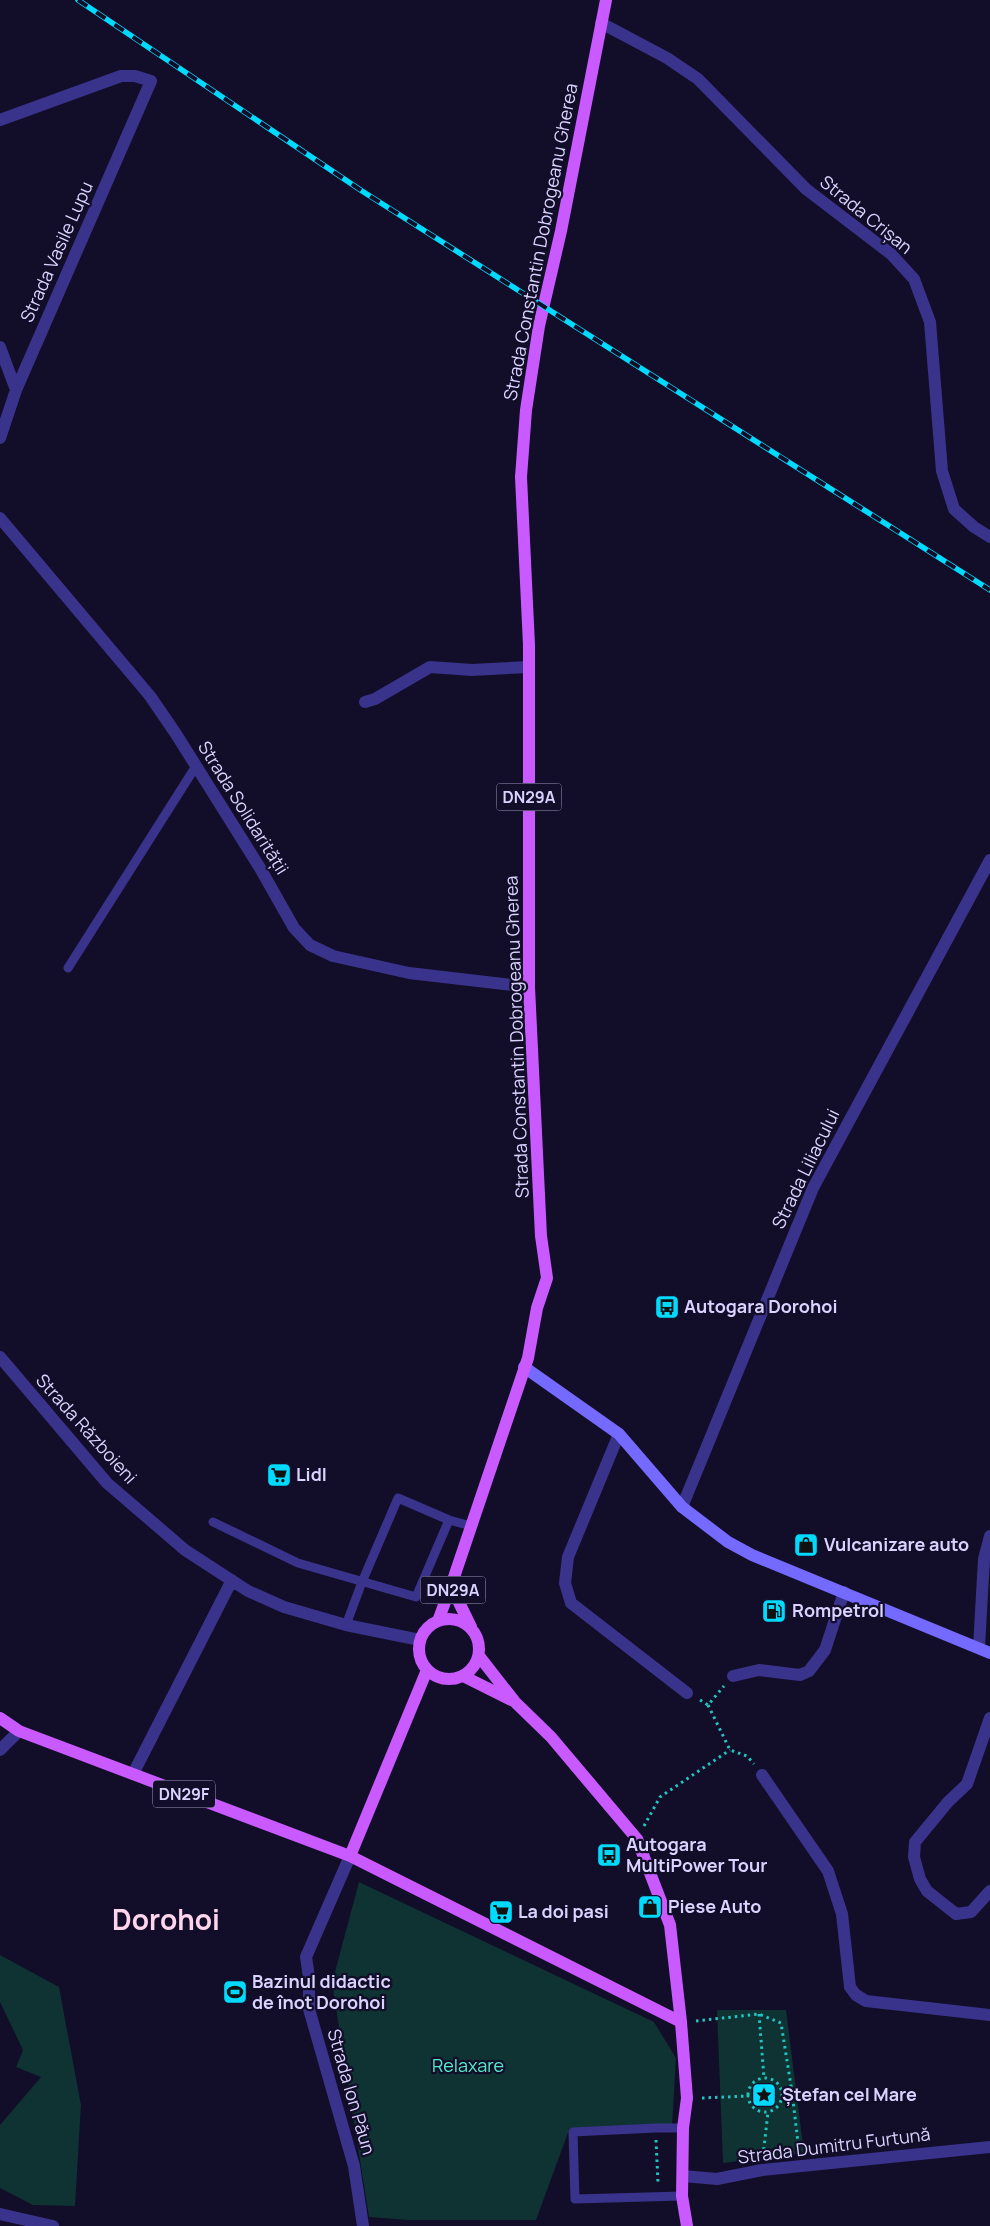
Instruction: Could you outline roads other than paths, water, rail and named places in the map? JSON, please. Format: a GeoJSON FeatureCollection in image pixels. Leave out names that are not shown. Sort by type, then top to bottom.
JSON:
{"type":"FeatureCollection","features":[{"type":"Feature","properties":{"kind":"main road","name":"Strada Constantin Dobrogeanu Gherea"},"geometry":{"type":"LineString","coordinates":[[438,1621],[528,1358],[537,1308],[547,1278],[541,1236],[529,987],[529,667],[521,477],[526,410],[539,326],[561,231],[606,0]]}},
{"type":"Feature","properties":{"kind":"main road","name":"DN29A"},"geometry":{"type":"LineString","coordinates":[[451,1586],[471,1628]]}},
{"type":"Feature","properties":{"kind":"main road"},"geometry":{"type":"LineString","coordinates":[[456,1619],[471,1628],[478,1641],[479,1656],[476,1664],[463,1676],[448,1679],[433,1675],[427,1670],[419,1653],[420,1640],[430,1625],[438,1621],[456,1619]]}},
{"type":"Feature","properties":{"kind":"main road"},"geometry":{"type":"LineString","coordinates":[[479,1656],[515,1702],[551,1737],[637,1839],[670,1925],[687,2098],[683,2128],[682,2196],[687,2226]]}},
{"type":"Feature","properties":{"kind":"main road"},"geometry":{"type":"LineString","coordinates":[[350,1856],[427,1670]]}},
{"type":"Feature","properties":{"kind":"main road"},"geometry":{"type":"LineString","coordinates":[[463,1676],[515,1702]]}},
{"type":"Feature","properties":{"kind":"main road","name":"DN29F"},"geometry":{"type":"LineString","coordinates":[[0,1718],[19,1731],[350,1856],[681,2022]]}},
{"type":"Feature","properties":{"kind":"street","name":"Strada Crișan"},"geometry":{"type":"LineString","coordinates":[[601,23],[667,58],[698,79],[806,189],[891,254],[914,279],[930,322],[942,471],[954,509],[974,527],[990,537]]}},
{"type":"Feature","properties":{"kind":"street","name":"Strada Vasile Lupu"},"geometry":{"type":"LineString","coordinates":[[0,120],[121,76],[135,76],[151,81],[16,390],[0,438]]}},
{"type":"Feature","properties":{"kind":"street"},"geometry":{"type":"LineString","coordinates":[[0,347],[16,390]]}},
{"type":"Feature","properties":{"kind":"street","name":"Strada Solidarității"},"geometry":{"type":"LineString","coordinates":[[0,518],[53,578],[150,696],[260,868],[294,928],[310,945],[333,956],[409,973],[529,987]]}},
{"type":"Feature","properties":{"kind":"street"},"geometry":{"type":"LineString","coordinates":[[365,702],[375,700],[430,667],[472,670],[529,667]]}},
{"type":"Feature","properties":{"kind":"street","name":"Strada Liliacului"},"geometry":{"type":"LineString","coordinates":[[682,1507],[813,1188],[990,860]]}},
{"type":"Feature","properties":{"kind":"street","name":"Strada Războieni"},"geometry":{"type":"LineString","coordinates":[[0,1357],[107,1483],[186,1550],[248,1591],[284,1607],[346,1625],[420,1640]]}},
{"type":"Feature","properties":{"kind":"street"},"geometry":{"type":"LineString","coordinates":[[524,1367],[619,1434],[682,1507],[728,1542],[752,1556],[985,1650],[984,1559],[990,1536]]}},
{"type":"Feature","properties":{"kind":"street"},"geometry":{"type":"LineString","coordinates":[[619,1434],[568,1557],[564,1583],[571,1603],[687,1692]]}},
{"type":"Feature","properties":{"kind":"street"},"geometry":{"type":"LineString","coordinates":[[133,1774],[232,1580]]}},
{"type":"Feature","properties":{"kind":"street"},"geometry":{"type":"LineString","coordinates":[[733,1676],[759,1670],[800,1675],[810,1671],[825,1650],[844,1592]]}},
{"type":"Feature","properties":{"kind":"street"},"geometry":{"type":"LineString","coordinates":[[990,1718],[967,1784],[948,1802],[915,1842],[914,1857],[920,1879],[927,1891],[956,1914],[970,1912],[990,1891]]}},
{"type":"Feature","properties":{"kind":"street"},"geometry":{"type":"LineString","coordinates":[[0,1750],[19,1731]]}},
{"type":"Feature","properties":{"kind":"street"},"geometry":{"type":"LineString","coordinates":[[762,1775],[828,1871],[842,1914],[850,1987],[856,1996],[866,2001],[990,2015]]}},
{"type":"Feature","properties":{"kind":"street","name":"Strada Ion Păun"},"geometry":{"type":"LineString","coordinates":[[350,1856],[306,1957],[309,1977],[309,2009],[354,2166],[363,2226]]}},
{"type":"Feature","properties":{"kind":"street","name":"Strada Dumitru Furtună"},"geometry":{"type":"LineString","coordinates":[[683,2176],[717,2179],[762,2170],[990,2147]]}},
{"type":"Feature","properties":{"kind":"street"},"geometry":{"type":"LineString","coordinates":[[0,2214],[53,2226]]}},
{"type":"Feature","properties":{"kind":"lane"},"geometry":{"type":"LineString","coordinates":[[68,968],[196,766]]}},
{"type":"Feature","properties":{"kind":"lane"},"geometry":{"type":"LineString","coordinates":[[346,1625],[398,1498],[449,1520],[471,1526]]}},
{"type":"Feature","properties":{"kind":"lane"},"geometry":{"type":"LineString","coordinates":[[213,1522],[298,1563],[416,1597],[449,1520]]}},
{"type":"Feature","properties":{"kind":"lane"},"geometry":{"type":"LineString","coordinates":[[682,2196],[575,2199],[574,2132],[683,2128]]}},
{"type":"Feature","properties":{"kind":"railway"},"geometry":{"type":"LineString","coordinates":[[78,0],[362,191],[990,590]]}},
{"type":"Feature","properties":{"kind":"place","name":"Autogara Dorohoi"},"geometry":{"type":"Point","coordinates":[667,1307]}},
{"type":"Feature","properties":{"kind":"place","name":"Lidl"},"geometry":{"type":"Point","coordinates":[279,1475]}},
{"type":"Feature","properties":{"kind":"place","name":"Vulcanizare auto"},"geometry":{"type":"Point","coordinates":[806,1545]}},
{"type":"Feature","properties":{"kind":"place","name":"Rompetrol"},"geometry":{"type":"Point","coordinates":[774,1611]}},
{"type":"Feature","properties":{"kind":"place","name":"Autogara MultiPower Tour"},"geometry":{"type":"Point","coordinates":[609,1855]}},
{"type":"Feature","properties":{"kind":"place","name":"Piese Auto"},"geometry":{"type":"Point","coordinates":[650,1907]}},
{"type":"Feature","properties":{"kind":"place","name":"La doi pasi"},"geometry":{"type":"Point","coordinates":[501,1912]}},
{"type":"Feature","properties":{"kind":"place","name":"Bazinul didactic de înot Dorohoi"},"geometry":{"type":"Point","coordinates":[235,1992]}},
{"type":"Feature","properties":{"kind":"place","name":"Ștefan cel Mare"},"geometry":{"type":"Point","coordinates":[764,2095]}},
{"type":"Feature","properties":{"kind":"district","name":"Dorohoi"},"geometry":{"type":"Point","coordinates":[166,1920]}},
{"type":"Feature","properties":{"kind":"park label","name":"Relaxare"},"geometry":{"type":"Point","coordinates":[468,2066]}}]}
